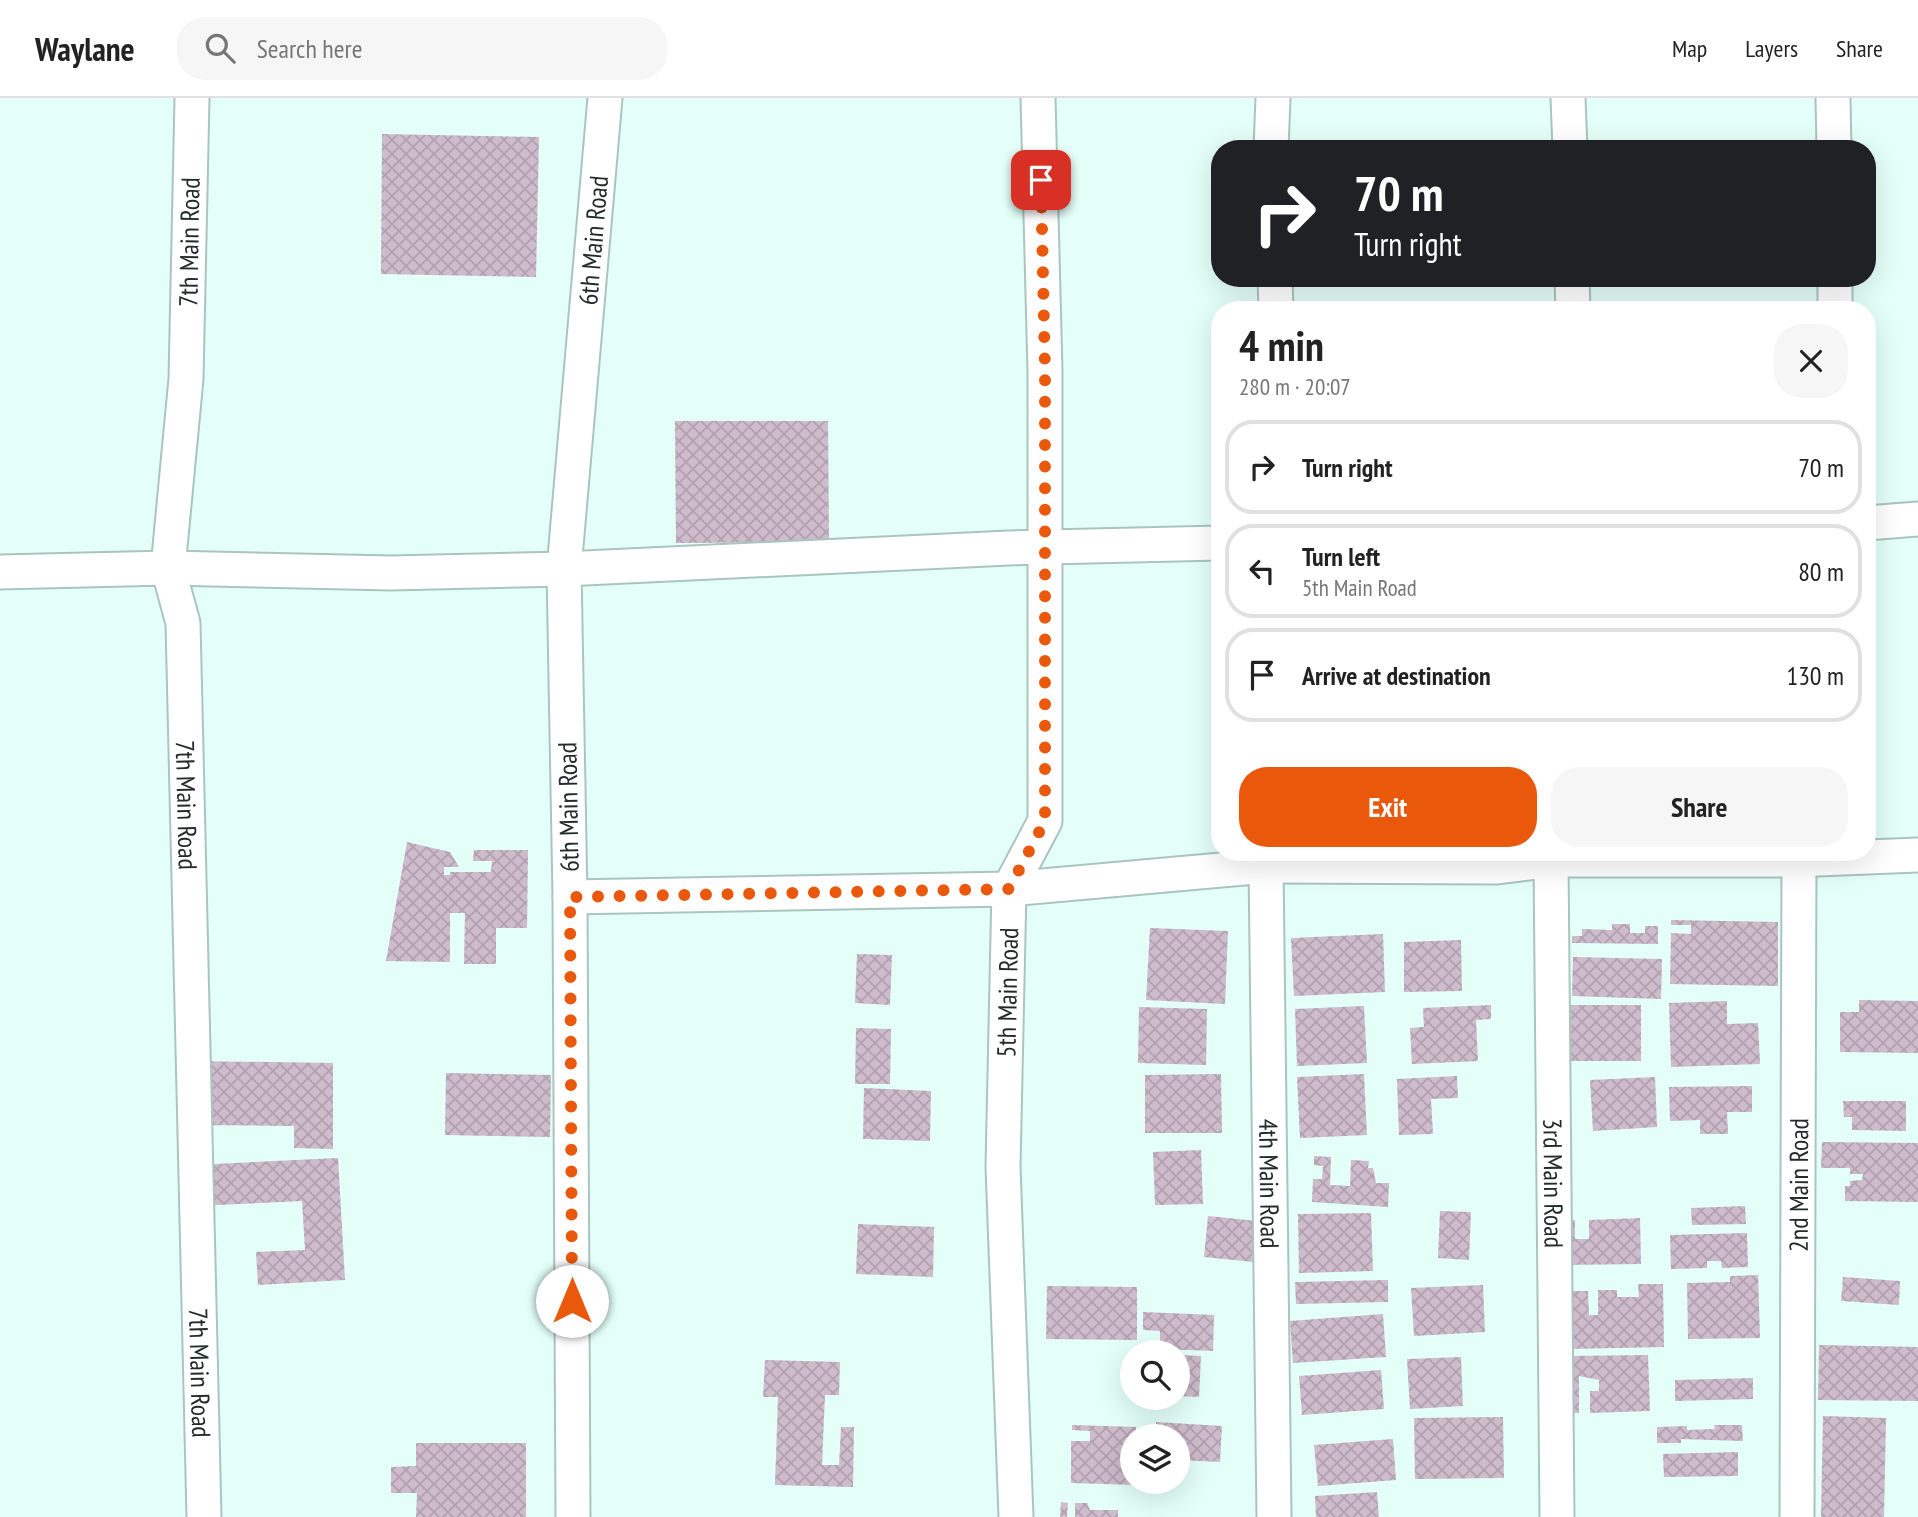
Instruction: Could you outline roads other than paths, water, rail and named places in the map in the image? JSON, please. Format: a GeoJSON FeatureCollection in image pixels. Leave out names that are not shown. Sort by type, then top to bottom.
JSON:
{"type":"FeatureCollection","features":[{"type":"Feature","properties":{"kind":"street","name":"7th Main Road"},"geometry":{"type":"LineString","coordinates":[[192,98],[186,379],[168,568],[183,623],[204,1517]]}},
{"type":"Feature","properties":{"kind":"street","name":"6th Main Road"},"geometry":{"type":"LineString","coordinates":[[573,1517],[570,897],[564,569],[605,98]]}},
{"type":"Feature","properties":{"kind":"street","name":"5th Main Road"},"geometry":{"type":"LineString","coordinates":[[1016,1517],[1003,1167],[1009,889],[1045,821],[1045,372],[1038,98]]}},
{"type":"Feature","properties":{"kind":"street"},"geometry":{"type":"LineString","coordinates":[[1271,140],[1273,98]]}},
{"type":"Feature","properties":{"kind":"street"},"geometry":{"type":"LineString","coordinates":[[1569,98],[1570,140]]}},
{"type":"Feature","properties":{"kind":"street"},"geometry":{"type":"LineString","coordinates":[[1833,98],[1834,140]]}},
{"type":"Feature","properties":{"kind":"street"},"geometry":{"type":"LineString","coordinates":[[1876,522],[1918,519]]}},
{"type":"Feature","properties":{"kind":"street"},"geometry":{"type":"LineString","coordinates":[[0,572],[168,568],[391,573],[564,569],[1045,547],[1211,543]]}},
{"type":"Feature","properties":{"kind":"street"},"geometry":{"type":"LineString","coordinates":[[1876,855],[1918,855]]}},
{"type":"Feature","properties":{"kind":"street"},"geometry":{"type":"LineString","coordinates":[[570,897],[1009,889],[1251,861]]}},
{"type":"Feature","properties":{"kind":"street","name":"4th Main Road"},"geometry":{"type":"LineString","coordinates":[[1268,861],[1274,1517]]}},
{"type":"Feature","properties":{"kind":"street"},"geometry":{"type":"LineString","coordinates":[[1325,861],[1497,867],[1528,861]]}},
{"type":"Feature","properties":{"kind":"street","name":"3rd Main Road"},"geometry":{"type":"LineString","coordinates":[[1553,861],[1557,1517]]}},
{"type":"Feature","properties":{"kind":"street","name":"2nd Main Road"},"geometry":{"type":"LineString","coordinates":[[1797,1517],[1800,861]]}}]}
